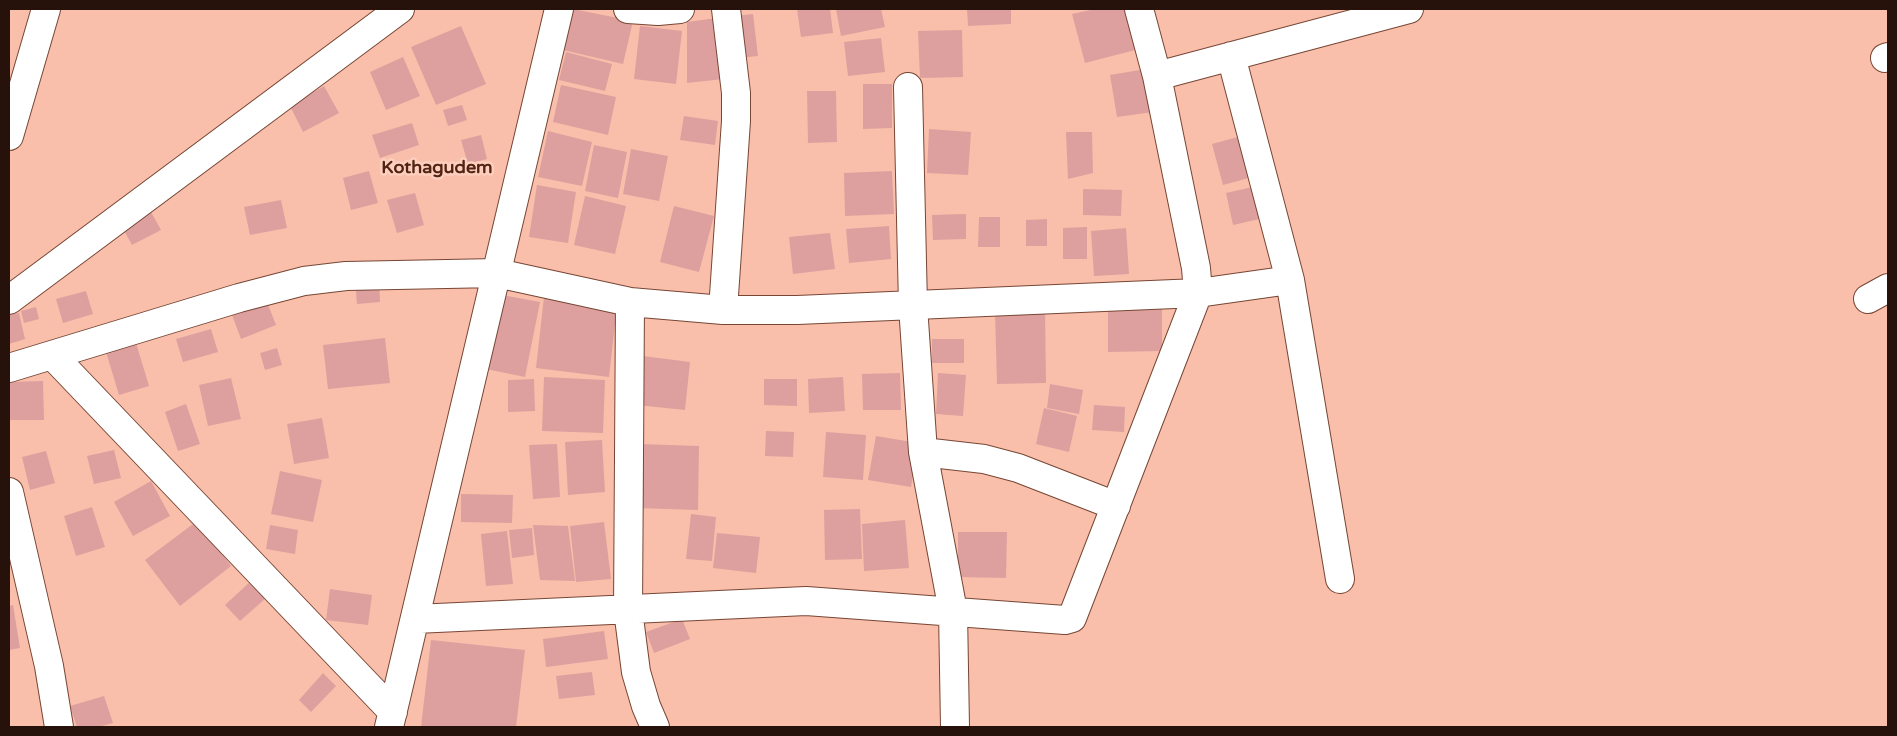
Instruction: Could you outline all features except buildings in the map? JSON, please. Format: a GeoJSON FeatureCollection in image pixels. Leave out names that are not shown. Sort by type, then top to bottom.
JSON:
{"type":"FeatureCollection","features":[{"type":"Feature","properties":{"kind":"street"},"geometry":{"type":"LineString","coordinates":[[9,136],[46,9]]}},
{"type":"Feature","properties":{"kind":"street"},"geometry":{"type":"LineString","coordinates":[[9,300],[373,20],[400,9]]}},
{"type":"Feature","properties":{"kind":"street"},"geometry":{"type":"LineString","coordinates":[[391,720],[560,9]]}},
{"type":"Feature","properties":{"kind":"street"},"geometry":{"type":"LineString","coordinates":[[628,9],[658,11],[680,9]]}},
{"type":"Feature","properties":{"kind":"street"},"geometry":{"type":"LineString","coordinates":[[723,310],[736,121],[736,92],[726,9]]}},
{"type":"Feature","properties":{"kind":"street"},"geometry":{"type":"LineString","coordinates":[[415,620],[806,600],[1070,620],[1074,615],[1198,293],[1196,268],[1157,76],[1139,9]]}},
{"type":"Feature","properties":{"kind":"street"},"geometry":{"type":"LineString","coordinates":[[1157,76],[1405,9]]}},
{"type":"Feature","properties":{"kind":"street"},"geometry":{"type":"LineString","coordinates":[[1231,56],[1290,280],[1340,579]]}},
{"type":"Feature","properties":{"kind":"street"},"geometry":{"type":"LineString","coordinates":[[908,87],[913,306],[922,452],[953,611],[954,727]]}},
{"type":"Feature","properties":{"kind":"street"},"geometry":{"type":"LineString","coordinates":[[9,368],[230,301],[304,281],[346,276],[497,273],[630,302],[723,310],[798,310],[913,306],[1198,293],[1290,280]]}},
{"type":"Feature","properties":{"kind":"street"},"geometry":{"type":"LineString","coordinates":[[630,302],[628,610],[636,672],[646,706],[655,727]]}},
{"type":"Feature","properties":{"kind":"street"},"geometry":{"type":"LineString","coordinates":[[52,355],[391,720]]}},
{"type":"Feature","properties":{"kind":"street"},"geometry":{"type":"LineString","coordinates":[[922,452],[984,460],[1018,468],[1116,506]]}},
{"type":"Feature","properties":{"kind":"street"},"geometry":{"type":"LineString","coordinates":[[9,492],[49,666],[59,727]]}},
{"type":"Feature","properties":{"kind":"district","name":"Kothagudem"},"geometry":{"type":"Point","coordinates":[437,168]}}]}
